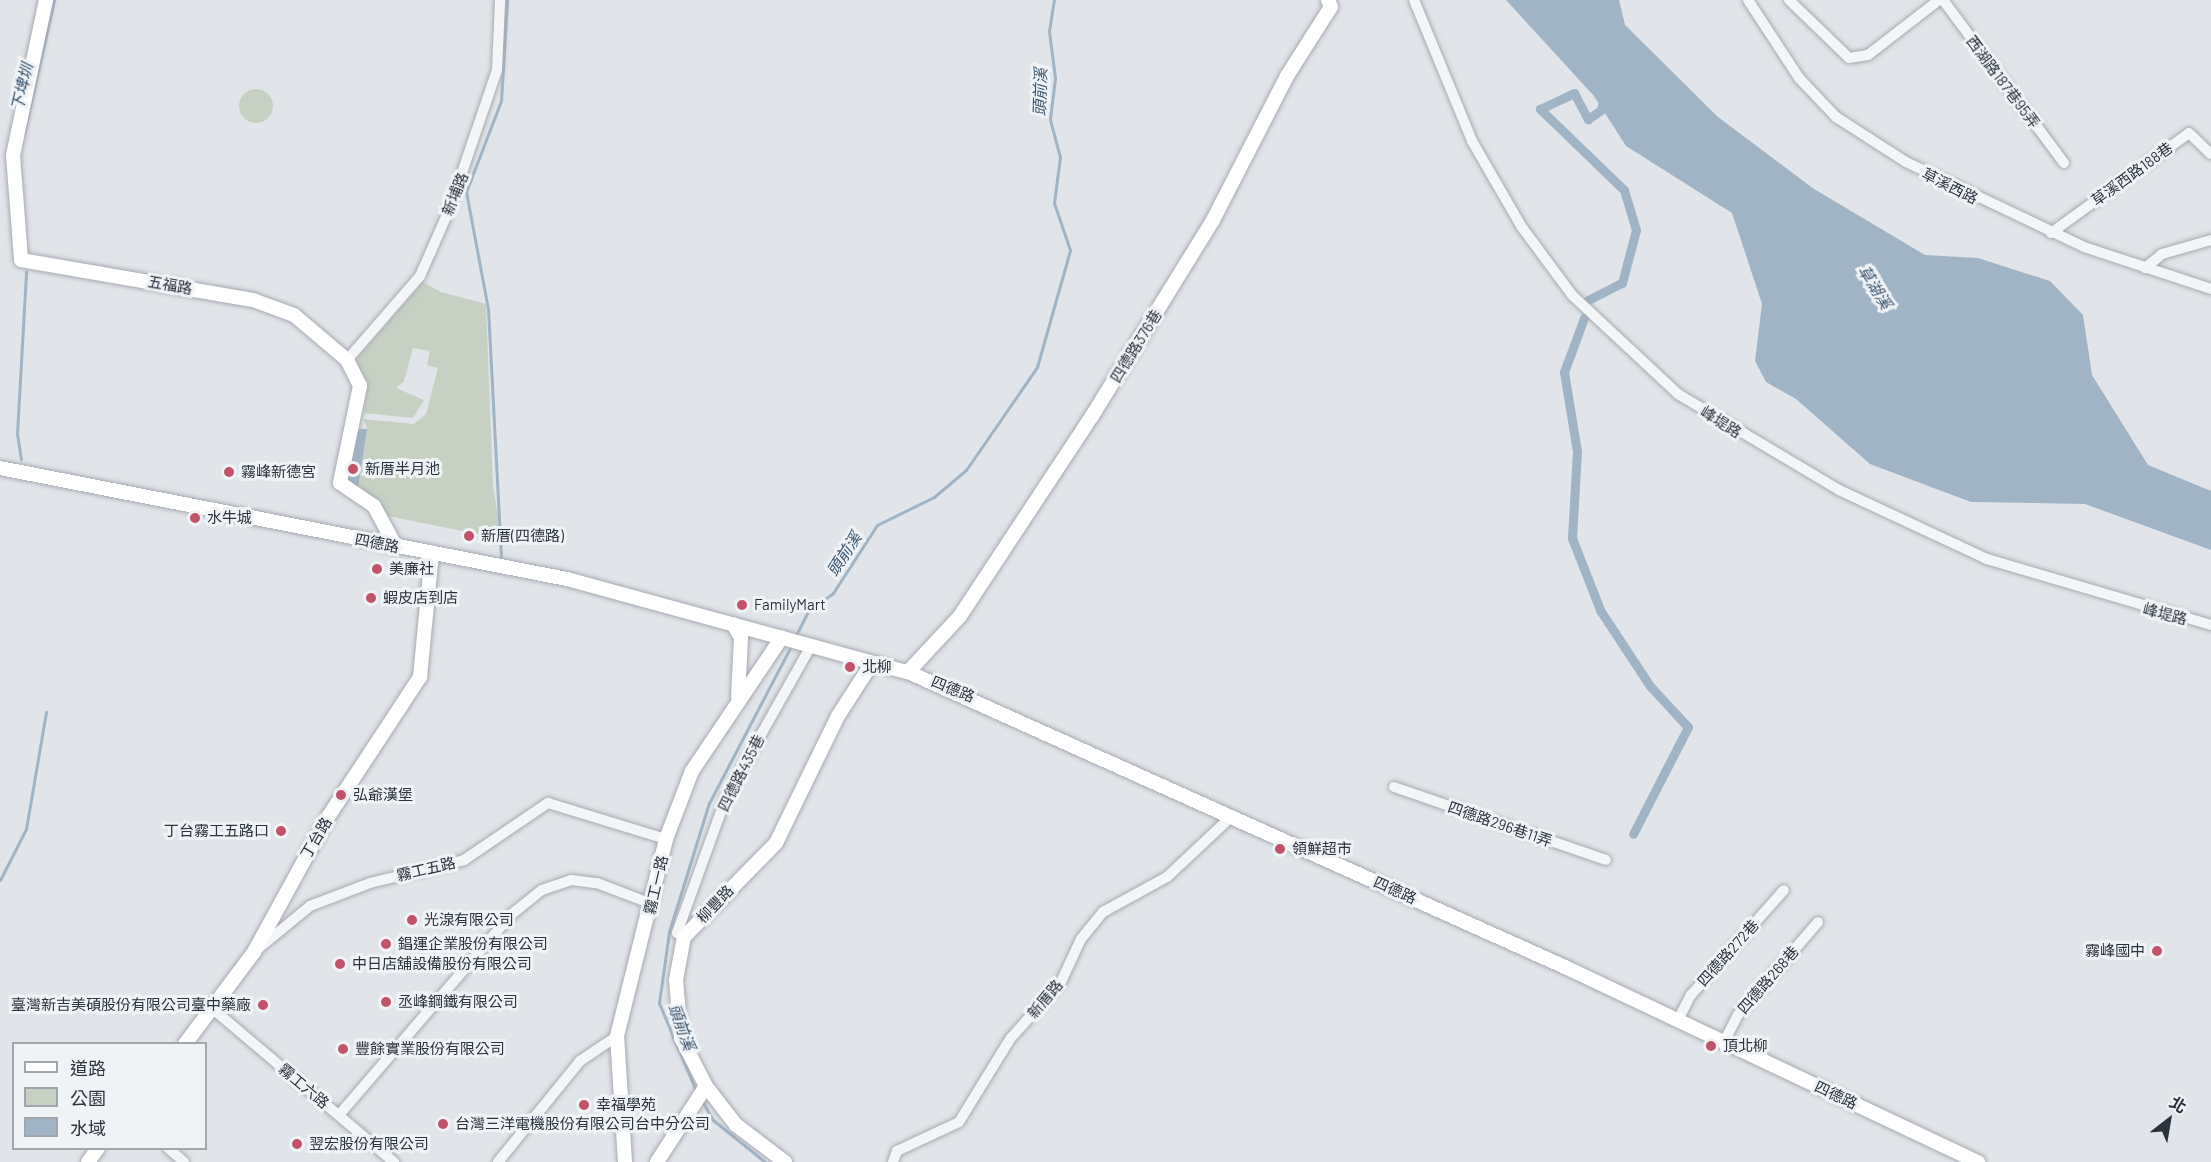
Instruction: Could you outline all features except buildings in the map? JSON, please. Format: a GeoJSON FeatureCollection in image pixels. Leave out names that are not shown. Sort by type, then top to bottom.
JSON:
{"type":"FeatureCollection","features":[{"type":"Feature","properties":{"kind":"street","name":"五福路"},"geometry":{"type":"LineString","coordinates":[[46,0],[13,155],[21,260],[264,303],[294,315],[347,360],[360,386],[340,483],[374,506],[396,547]]}},
{"type":"Feature","properties":{"kind":"street","name":"新埔路"},"geometry":{"type":"LineString","coordinates":[[347,360],[420,276],[450,208],[495,80],[500,0]]}},
{"type":"Feature","properties":{"kind":"street","name":"峰堤路"},"geometry":{"type":"LineString","coordinates":[[1414,0],[1472,141],[1521,226],[1572,295],[1678,394],[1839,490],[1987,559],[2211,625]]}},
{"type":"Feature","properties":{"kind":"street","name":"草溪西路"},"geometry":{"type":"LineString","coordinates":[[1748,0],[1799,78],[1836,117],[1932,177],[2051,233],[2211,290]]}},
{"type":"Feature","properties":{"kind":"street"},"geometry":{"type":"LineString","coordinates":[[1789,0],[1842,53],[1858,58],[1941,0]]}},
{"type":"Feature","properties":{"kind":"street","name":"西湖路187巷95弄"},"geometry":{"type":"LineString","coordinates":[[1941,0],[2064,163]]}},
{"type":"Feature","properties":{"kind":"street","name":"四德路376巷"},"geometry":{"type":"LineString","coordinates":[[908,672],[960,616],[1092,416],[1213,220],[1287,76],[1331,2]]}},
{"type":"Feature","properties":{"kind":"street","name":"草溪西路188巷"},"geometry":{"type":"LineString","coordinates":[[2051,233],[2188,133],[2211,154]]}},
{"type":"Feature","properties":{"kind":"street"},"geometry":{"type":"LineString","coordinates":[[2145,268],[2162,254],[2211,240]]}},
{"type":"Feature","properties":{"kind":"street","name":"四德路"},"geometry":{"type":"LineString","coordinates":[[0,468],[567,579],[908,672],[964,693],[1678,1020],[1978,1162]]}},
{"type":"Feature","properties":{"kind":"street","name":"丁台路"},"geometry":{"type":"LineString","coordinates":[[187,1042],[214,1010],[254,952],[328,817],[420,677],[432,553]]}},
{"type":"Feature","properties":{"kind":"street"},"geometry":{"type":"LineString","coordinates":[[733,624],[741,638],[738,700]]}},
{"type":"Feature","properties":{"kind":"street","name":"霧工一路"},"geometry":{"type":"LineString","coordinates":[[626,1162],[617,1036],[652,904],[666,839],[692,771],[738,700],[785,638]]}},
{"type":"Feature","properties":{"kind":"street","name":"四德路435巷"},"geometry":{"type":"LineString","coordinates":[[684,937],[678,933],[727,795],[807,645]]}},
{"type":"Feature","properties":{"kind":"street","name":"柳豐路"},"geometry":{"type":"LineString","coordinates":[[684,937],[776,843],[838,716],[872,663]]}},
{"type":"Feature","properties":{"kind":"street","name":"四德路296巷11弄"},"geometry":{"type":"LineString","coordinates":[[1394,787],[1606,860]]}},
{"type":"Feature","properties":{"kind":"street","name":"霧工五路"},"geometry":{"type":"LineString","coordinates":[[254,952],[310,906],[370,883],[464,860],[548,803],[666,839]]}},
{"type":"Feature","properties":{"kind":"street","name":"新厝路"},"geometry":{"type":"LineString","coordinates":[[893,1162],[897,1151],[959,1122],[1010,1039],[1061,982],[1081,939],[1103,912],[1167,877],[1231,817]]}},
{"type":"Feature","properties":{"kind":"street"},"geometry":{"type":"LineString","coordinates":[[339,1115],[512,914],[542,890],[571,880],[597,884],[652,904]]}},
{"type":"Feature","properties":{"kind":"street","name":"四德路272巷"},"geometry":{"type":"LineString","coordinates":[[1678,1020],[1691,995],[1784,890]]}},
{"type":"Feature","properties":{"kind":"street","name":"四德路268巷"},"geometry":{"type":"LineString","coordinates":[[1724,1042],[1737,1016],[1818,922]]}},
{"type":"Feature","properties":{"kind":"street"},"geometry":{"type":"LineString","coordinates":[[684,937],[676,1015],[706,1086],[736,1125],[785,1162]]}},
{"type":"Feature","properties":{"kind":"street","name":"霧工六路"},"geometry":{"type":"LineString","coordinates":[[214,1010],[394,1162]]}},
{"type":"Feature","properties":{"kind":"street"},"geometry":{"type":"LineString","coordinates":[[498,1162],[580,1061],[617,1036]]}},
{"type":"Feature","properties":{"kind":"street"},"geometry":{"type":"LineString","coordinates":[[657,1162],[706,1086]]}},
{"type":"Feature","properties":{"kind":"street"},"geometry":{"type":"LineString","coordinates":[[88,1162],[97,1150]]}},
{"type":"Feature","properties":{"kind":"street"},"geometry":{"type":"LineString","coordinates":[[169,1150],[184,1162]]}},
{"type":"Feature","properties":{"kind":"green space"},"geometry":{"type":"Polygon","coordinates":[[[256,89],[268,94],[273,106],[268,118],[256,123],[244,118],[239,106],[244,94],[256,89]]]}},
{"type":"Feature","properties":{"kind":"green space"},"geometry":{"type":"Polygon","coordinates":[[[423,282],[441,292],[486,304],[493,486],[502,539],[388,516],[357,495],[367,427],[363,419],[414,424],[426,414],[438,368],[427,365],[430,351],[413,348],[404,381],[396,388],[424,400],[413,418],[364,413],[368,382],[357,365],[359,356],[423,282]]]}},
{"type":"Feature","properties":{"kind":"water","name":"草湖溪"},"geometry":{"type":"Polygon","coordinates":[[[1506,0],[1619,0],[1625,25],[1718,117],[1814,189],[1925,255],[1978,258],[2050,281],[2083,315],[2092,375],[2148,465],[2211,491],[2211,550],[2085,504],[1971,502],[1870,464],[1796,399],[1766,382],[1755,361],[1762,304],[1732,213],[1626,146],[1594,96],[1506,0]]]}},
{"type":"Feature","properties":{"kind":"water","name":"新厝半月池"},"geometry":{"type":"Polygon","coordinates":[[[360,429],[367,429],[357,495],[346,478],[354,434],[360,429]]]}},
{"type":"Feature","properties":{"kind":"waterway","name":"下埤圳"},"geometry":{"type":"LineString","coordinates":[[24,133],[54,0]]}},
{"type":"Feature","properties":{"kind":"waterway"},"geometry":{"type":"LineString","coordinates":[[501,557],[488,309],[466,192],[501,101],[507,0]]}},
{"type":"Feature","properties":{"kind":"waterway","name":"頭前溪"},"geometry":{"type":"LineString","coordinates":[[795,637],[809,610],[833,593],[877,525],[934,497],[966,470],[1037,367],[1070,250],[1054,203],[1060,157],[1050,119],[1055,78],[1049,31],[1054,0]]}},
{"type":"Feature","properties":{"kind":"waterway"},"geometry":{"type":"LineString","coordinates":[[1588,300],[1622,283],[1636,230],[1624,190],[1540,109],[1574,93],[1588,119],[1601,110],[1604,96]]}},
{"type":"Feature","properties":{"kind":"waterway","name":"下埤圳"},"geometry":{"type":"LineString","coordinates":[[21,459],[17,434],[26,271]]}},
{"type":"Feature","properties":{"kind":"waterway"},"geometry":{"type":"LineString","coordinates":[[1584,318],[1564,372],[1577,451],[1572,538],[1600,610],[1650,686],[1688,727],[1633,834]]}},
{"type":"Feature","properties":{"kind":"waterway","name":"頭前溪"},"geometry":{"type":"LineString","coordinates":[[697,1093],[659,1003],[669,932],[709,803],[791,646]]}},
{"type":"Feature","properties":{"kind":"waterway"},"geometry":{"type":"LineString","coordinates":[[0,880],[26,829],[46,712]]}},
{"type":"Feature","properties":{"kind":"waterway","name":"頭前溪"},"geometry":{"type":"LineString","coordinates":[[702,1101],[713,1120],[765,1162]]}},
{"type":"Feature","properties":{"kind":"place","name":"新厝半月池"},"geometry":{"type":"Point","coordinates":[353,469]}},
{"type":"Feature","properties":{"kind":"place","name":"霧峰新德宮"},"geometry":{"type":"Point","coordinates":[229,472]}},
{"type":"Feature","properties":{"kind":"place","name":"水牛城"},"geometry":{"type":"Point","coordinates":[195,518]}},
{"type":"Feature","properties":{"kind":"place","name":"新厝(四德路)"},"geometry":{"type":"Point","coordinates":[469,536]}},
{"type":"Feature","properties":{"kind":"place","name":"美廉社"},"geometry":{"type":"Point","coordinates":[377,569]}},
{"type":"Feature","properties":{"kind":"place","name":"蝦皮店到店"},"geometry":{"type":"Point","coordinates":[371,598]}},
{"type":"Feature","properties":{"kind":"place","name":"FamilyMart"},"geometry":{"type":"Point","coordinates":[742,605]}},
{"type":"Feature","properties":{"kind":"place","name":"北柳"},"geometry":{"type":"Point","coordinates":[850,667]}},
{"type":"Feature","properties":{"kind":"place","name":"弘爺漢堡"},"geometry":{"type":"Point","coordinates":[341,795]}},
{"type":"Feature","properties":{"kind":"place","name":"丁台霧工五路口"},"geometry":{"type":"Point","coordinates":[281,831]}},
{"type":"Feature","properties":{"kind":"place","name":"領鮮超市"},"geometry":{"type":"Point","coordinates":[1280,849]}},
{"type":"Feature","properties":{"kind":"place","name":"光湶有限公司"},"geometry":{"type":"Point","coordinates":[412,920]}},
{"type":"Feature","properties":{"kind":"place","name":"錩運企業股份有限公司"},"geometry":{"type":"Point","coordinates":[386,944]}},
{"type":"Feature","properties":{"kind":"place","name":"霧峰國中"},"geometry":{"type":"Point","coordinates":[2157,951]}},
{"type":"Feature","properties":{"kind":"place","name":"中日店舖設備股份有限公司"},"geometry":{"type":"Point","coordinates":[340,964]}},
{"type":"Feature","properties":{"kind":"place","name":"丞峰鋼鐵有限公司"},"geometry":{"type":"Point","coordinates":[386,1002]}},
{"type":"Feature","properties":{"kind":"place","name":"臺灣新吉美碩股份有限公司臺中藥廠"},"geometry":{"type":"Point","coordinates":[263,1005]}},
{"type":"Feature","properties":{"kind":"place","name":"頂北柳"},"geometry":{"type":"Point","coordinates":[1711,1046]}},
{"type":"Feature","properties":{"kind":"place","name":"豐餘實業股份有限公司"},"geometry":{"type":"Point","coordinates":[343,1049]}},
{"type":"Feature","properties":{"kind":"place","name":"幸福學苑"},"geometry":{"type":"Point","coordinates":[584,1105]}},
{"type":"Feature","properties":{"kind":"place","name":"台灣三洋電機股份有限公司台中分公司"},"geometry":{"type":"Point","coordinates":[443,1124]}},
{"type":"Feature","properties":{"kind":"place","name":"翌宏股份有限公司"},"geometry":{"type":"Point","coordinates":[297,1144]}}]}
